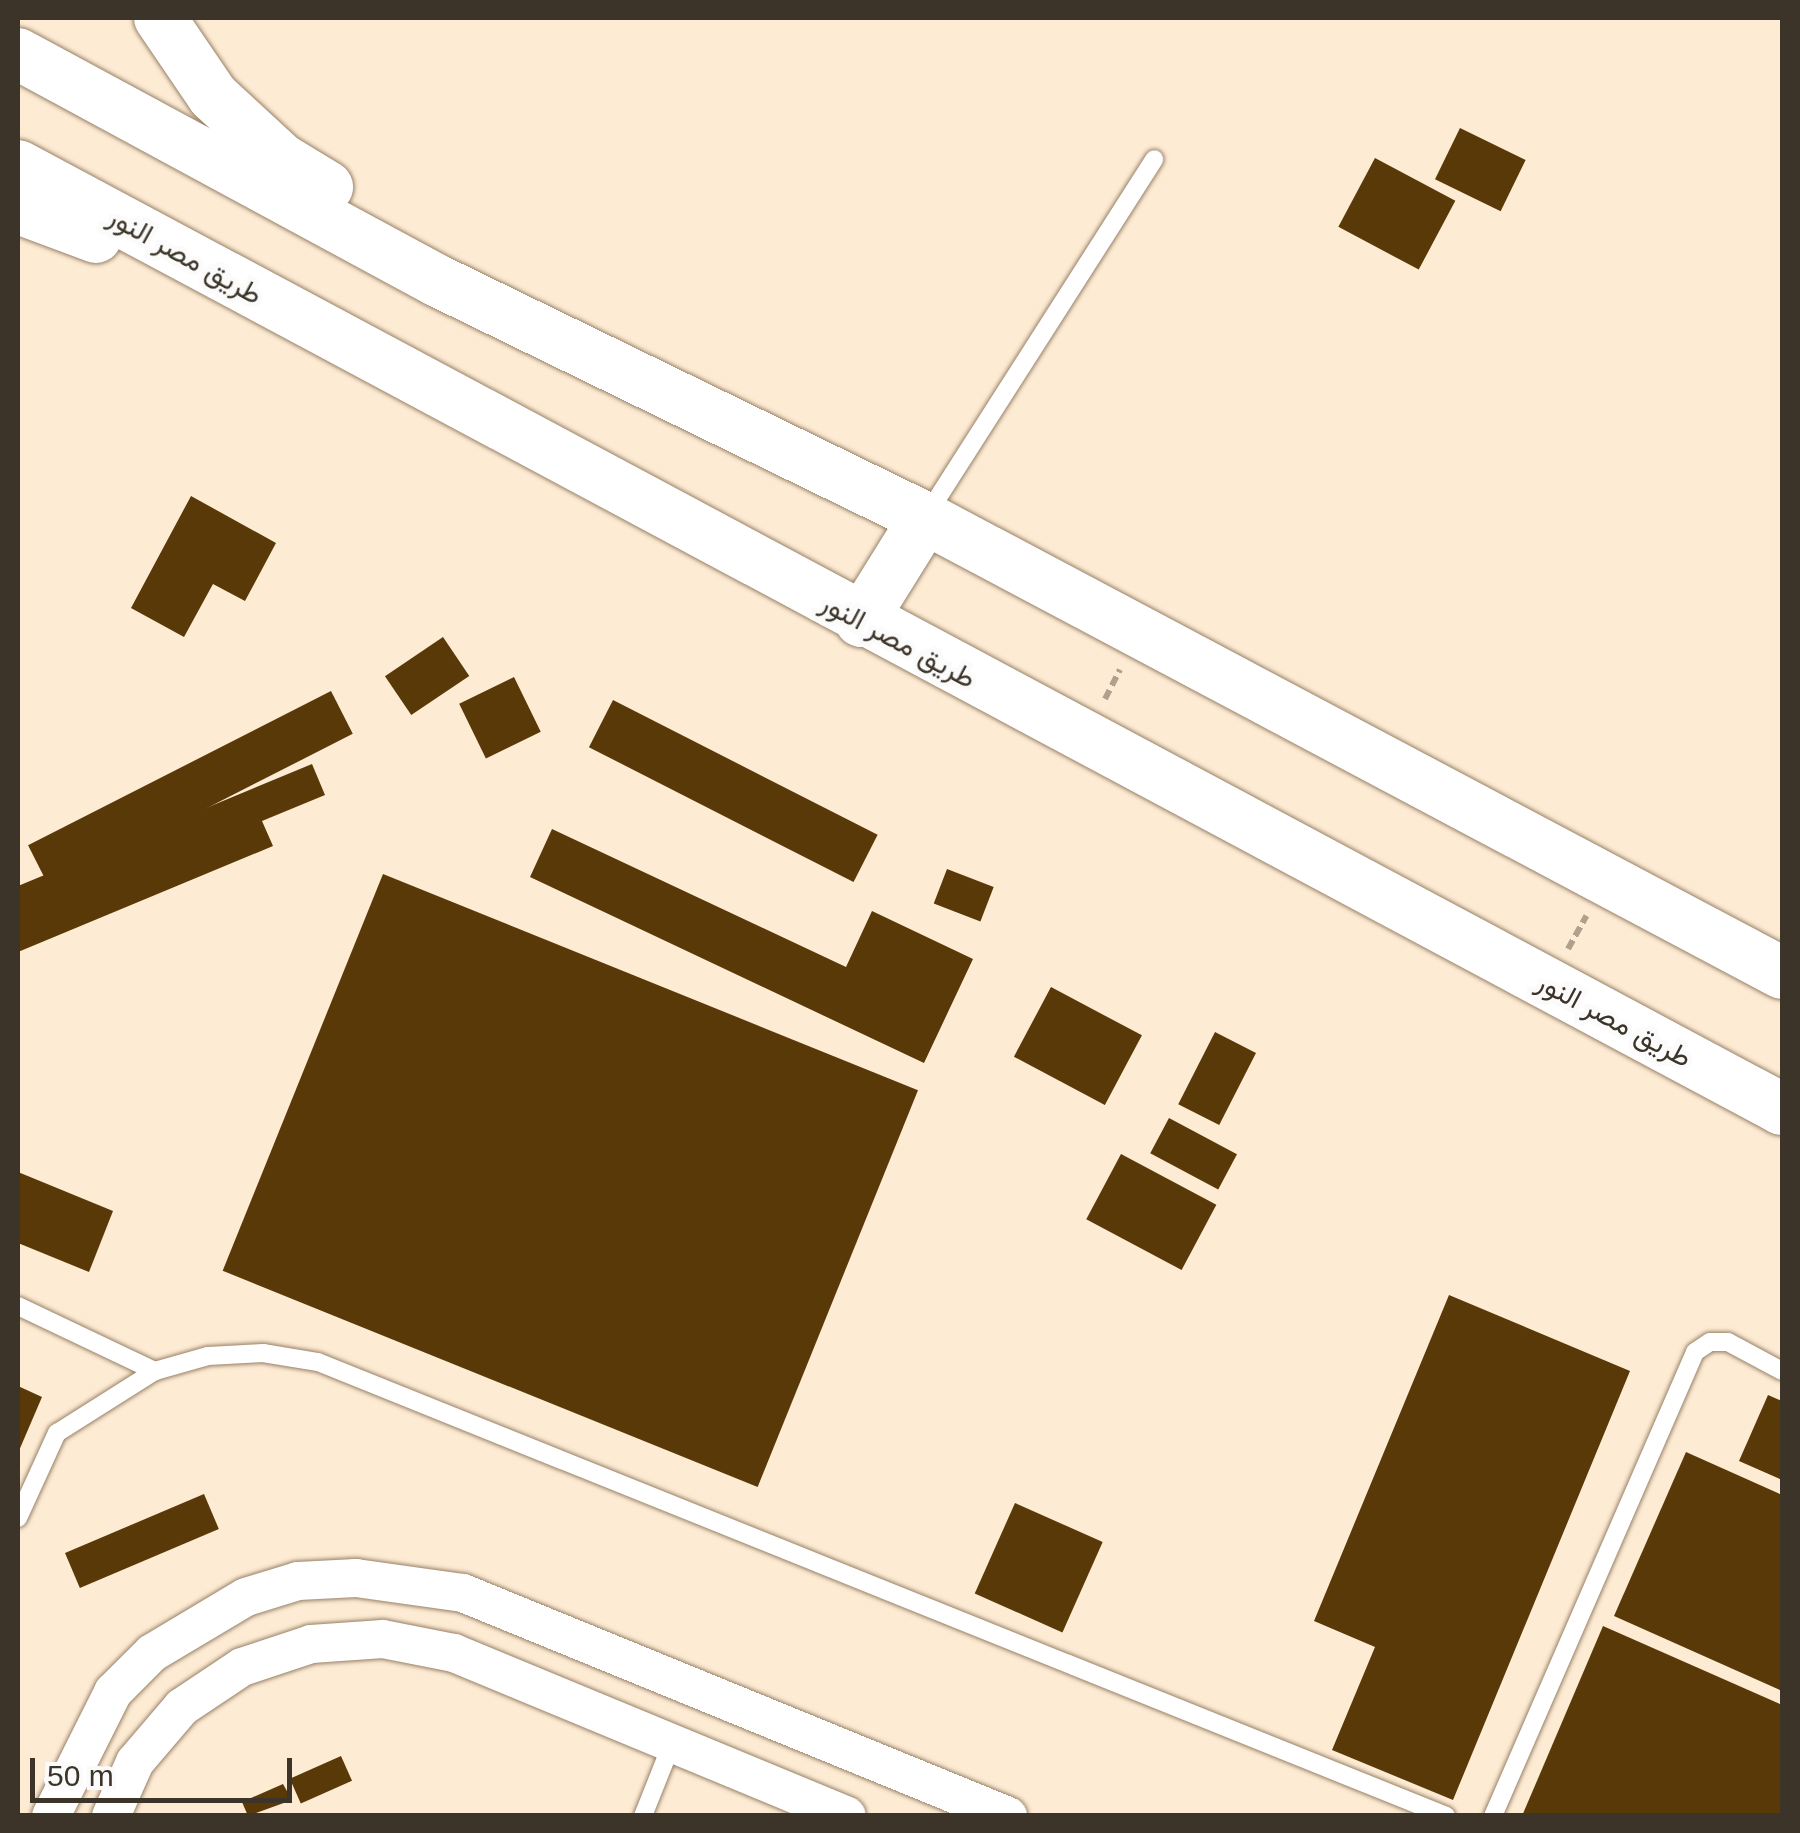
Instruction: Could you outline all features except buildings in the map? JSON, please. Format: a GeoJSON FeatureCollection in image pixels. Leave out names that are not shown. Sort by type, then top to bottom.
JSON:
{"type":"FeatureCollection","features":[{"type":"Feature","properties":{"kind":"street"},"geometry":{"type":"LineString","coordinates":[[160,18],[213,96],[281,160],[361,207],[438,281]]}},
{"type":"Feature","properties":{"kind":"street"},"geometry":{"type":"LineString","coordinates":[[18,54],[438,281],[924,518],[1782,974]]}},
{"type":"Feature","properties":{"kind":"street","name":"طريق مصر النور"},"geometry":{"type":"LineString","coordinates":[[18,166],[1083,740],[1782,1109]]}},
{"type":"Feature","properties":{"kind":"street"},"geometry":{"type":"LineString","coordinates":[[18,208],[260,297]]}},
{"type":"Feature","properties":{"kind":"street"},"geometry":{"type":"LineString","coordinates":[[861,621],[924,518]]}},
{"type":"Feature","properties":{"kind":"street"},"geometry":{"type":"LineString","coordinates":[[51,1816],[112,1692],[152,1653],[246,1597],[298,1582],[356,1578],[464,1593],[1008,1816]]}},
{"type":"Feature","properties":{"kind":"street"},"geometry":{"type":"LineString","coordinates":[[111,1816],[135,1762],[182,1707],[242,1667],[311,1644],[383,1639],[454,1653],[847,1816]]}},
{"type":"Feature","properties":{"kind":"lane"},"geometry":{"type":"LineString","coordinates":[[924,518],[1154,159]]}},
{"type":"Feature","properties":{"kind":"lane"},"geometry":{"type":"LineString","coordinates":[[18,1306],[154,1371]]}},
{"type":"Feature","properties":{"kind":"lane"},"geometry":{"type":"LineString","coordinates":[[1493,1816],[1695,1352],[1710,1342],[1728,1342],[1782,1371]]}},
{"type":"Feature","properties":{"kind":"lane"},"geometry":{"type":"LineString","coordinates":[[18,1518],[58,1433],[154,1371],[208,1356],[263,1352],[318,1362],[1446,1816]]}},
{"type":"Feature","properties":{"kind":"lane"},"geometry":{"type":"LineString","coordinates":[[643,1816],[672,1743]]}},
{"type":"Feature","properties":{"kind":"path"},"geometry":{"type":"LineString","coordinates":[[1083,740],[1140,632]]}},
{"type":"Feature","properties":{"kind":"path"},"geometry":{"type":"LineString","coordinates":[[1549,986],[1605,880]]}}]}
